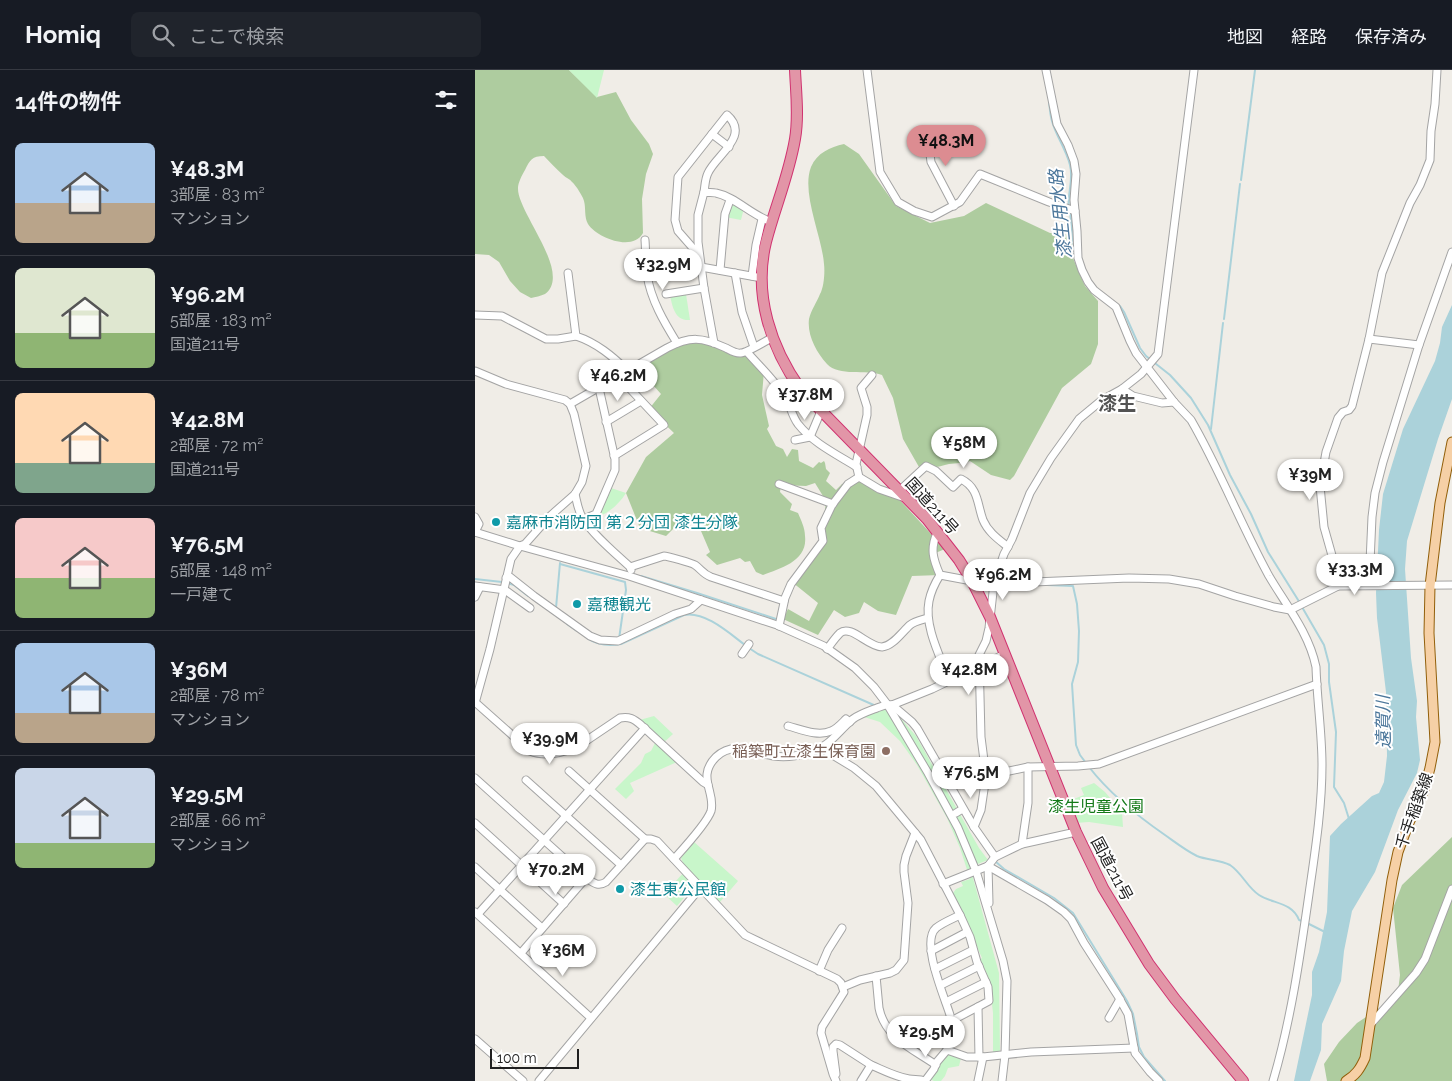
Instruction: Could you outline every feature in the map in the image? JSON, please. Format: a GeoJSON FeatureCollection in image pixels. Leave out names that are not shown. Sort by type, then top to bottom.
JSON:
{"type":"FeatureCollection","features":[{"type":"Feature","properties":{"kind":"highway","name":"国道211号"},"geometry":{"type":"LineString","coordinates":[[795,70],[797,115],[795,137],[785,182],[767,220],[766,245],[757,277],[772,338],[789,374],[801,390],[927,519],[959,560],[990,617],[1048,766],[1076,832],[1103,888],[1149,964],[1243,1081]]}},
{"type":"Feature","properties":{"kind":"main road","name":"千手稲築線"},"geometry":{"type":"LineString","coordinates":[[1346,1081],[1355,1076],[1365,1058],[1392,880],[1405,834],[1430,768],[1435,742],[1428,586],[1440,503],[1452,442]]}},
{"type":"Feature","properties":{"kind":"street"},"geometry":{"type":"LineString","coordinates":[[867,70],[880,172],[898,202],[913,211],[931,217],[960,202],[980,174],[1075,211]]}},
{"type":"Feature","properties":{"kind":"street"},"geometry":{"type":"LineString","coordinates":[[1046,70],[1057,124],[1074,161],[1076,174],[1074,200],[1078,258],[1082,270],[1094,290],[1116,307],[1130,341],[1147,367],[1174,402],[1191,420],[1270,576],[1309,645],[1314,658],[1322,765],[1320,807],[1305,928],[1289,1018],[1273,1081]]}},
{"type":"Feature","properties":{"kind":"street"},"geometry":{"type":"LineString","coordinates":[[974,827],[981,810],[985,776],[981,737],[979,655],[986,641],[994,583],[1030,493],[1051,458],[1073,427],[1079,419],[1102,400],[1122,389],[1141,374],[1158,354],[1194,70]]}},
{"type":"Feature","properties":{"kind":"street"},"geometry":{"type":"LineString","coordinates":[[1338,586],[1325,527],[1320,486],[1326,452],[1338,418],[1352,406],[1369,339],[1382,273],[1410,202],[1430,160],[1437,70]]}},
{"type":"Feature","properties":{"kind":"street"},"geometry":{"type":"LineString","coordinates":[[699,255],[678,231],[675,220],[678,177],[727,115],[735,123],[736,128],[729,147],[708,172],[698,215],[699,255],[714,343]]}},
{"type":"Feature","properties":{"kind":"street"},"geometry":{"type":"LineString","coordinates":[[927,131],[931,162],[954,206]]}},
{"type":"Feature","properties":{"kind":"street"},"geometry":{"type":"LineString","coordinates":[[712,134],[729,147]]}},
{"type":"Feature","properties":{"kind":"street"},"geometry":{"type":"LineString","coordinates":[[704,192],[716,193],[767,220]]}},
{"type":"Feature","properties":{"kind":"street"},"geometry":{"type":"LineString","coordinates":[[720,270],[725,217],[730,200]]}},
{"type":"Feature","properties":{"kind":"street"},"geometry":{"type":"LineString","coordinates":[[645,240],[647,274],[650,288],[662,319],[677,343]]}},
{"type":"Feature","properties":{"kind":"street"},"geometry":{"type":"LineString","coordinates":[[1371,586],[1372,517],[1375,493],[1419,345],[1452,252]]}},
{"type":"Feature","properties":{"kind":"street"},"geometry":{"type":"LineString","coordinates":[[701,267],[757,277]]}},
{"type":"Feature","properties":{"kind":"street"},"geometry":{"type":"LineString","coordinates":[[568,273],[576,336]]}},
{"type":"Feature","properties":{"kind":"street"},"geometry":{"type":"LineString","coordinates":[[735,274],[742,312],[754,347]]}},
{"type":"Feature","properties":{"kind":"street"},"geometry":{"type":"LineString","coordinates":[[665,294],[704,288]]}},
{"type":"Feature","properties":{"kind":"street"},"geometry":{"type":"LineString","coordinates":[[475,315],[502,316],[546,339],[576,336],[608,353],[627,371]]}},
{"type":"Feature","properties":{"kind":"street"},"geometry":{"type":"LineString","coordinates":[[570,404],[677,343],[694,338],[714,343],[736,353],[741,353],[747,352],[772,338]]}},
{"type":"Feature","properties":{"kind":"street"},"geometry":{"type":"LineString","coordinates":[[1369,339],[1419,345]]}},
{"type":"Feature","properties":{"kind":"street"},"geometry":{"type":"LineString","coordinates":[[747,352],[774,381],[787,400],[797,423],[810,436],[857,467]]}},
{"type":"Feature","properties":{"kind":"street"},"geometry":{"type":"LineString","coordinates":[[475,371],[506,384],[561,398],[570,404],[586,466],[582,482],[575,494],[549,517],[525,544],[520,546],[511,559],[475,703],[530,751],[538,754],[570,750],[620,718],[626,716],[632,718],[707,785]]}},
{"type":"Feature","properties":{"kind":"street"},"geometry":{"type":"LineString","coordinates":[[614,456],[664,425],[619,376]]}},
{"type":"Feature","properties":{"kind":"street"},"geometry":{"type":"LineString","coordinates":[[872,376],[861,388],[867,408],[867,415],[859,450],[857,467],[859,477],[879,489],[903,495],[927,466],[936,471],[953,487],[961,479],[967,482],[974,490],[984,521],[991,533],[1008,547]]}},
{"type":"Feature","properties":{"kind":"street"},"geometry":{"type":"LineString","coordinates":[[584,519],[596,514],[615,470],[614,456],[599,388]]}},
{"type":"Feature","properties":{"kind":"street"},"geometry":{"type":"LineString","coordinates":[[1122,389],[1133,396],[1162,403],[1174,402]]}},
{"type":"Feature","properties":{"kind":"street"},"geometry":{"type":"LineString","coordinates":[[607,422],[641,401]]}},
{"type":"Feature","properties":{"kind":"street"},"geometry":{"type":"LineString","coordinates":[[810,436],[821,411]]}},
{"type":"Feature","properties":{"kind":"street"},"geometry":{"type":"LineString","coordinates":[[795,440],[810,436]]}},
{"type":"Feature","properties":{"kind":"street"},"geometry":{"type":"LineString","coordinates":[[779,626],[784,601],[791,584],[823,541],[821,528],[833,504],[848,484],[859,477]]}},
{"type":"Feature","properties":{"kind":"street"},"geometry":{"type":"LineString","coordinates":[[779,484],[833,504]]}},
{"type":"Feature","properties":{"kind":"street"},"geometry":{"type":"LineString","coordinates":[[575,494],[584,519],[630,567],[631,572],[629,576]]}},
{"type":"Feature","properties":{"kind":"street"},"geometry":{"type":"LineString","coordinates":[[475,517],[479,524],[475,532],[629,576],[779,626],[827,649],[864,677],[917,728],[974,827],[995,857]]}},
{"type":"Feature","properties":{"kind":"street"},"geometry":{"type":"LineString","coordinates":[[937,533],[933,541],[933,550],[939,575],[932,590],[928,618],[930,629],[949,680]]}},
{"type":"Feature","properties":{"kind":"street"},"geometry":{"type":"LineString","coordinates":[[630,567],[663,556],[669,556],[695,565],[704,574],[711,577],[784,601]]}},
{"type":"Feature","properties":{"kind":"street"},"geometry":{"type":"LineString","coordinates":[[939,575],[994,583],[1169,578],[1199,584],[1235,596],[1290,610],[1338,586],[1452,585]]}},
{"type":"Feature","properties":{"kind":"street"},"geometry":{"type":"LineString","coordinates":[[506,578],[511,577],[590,636],[600,640],[618,641],[675,614],[691,609],[701,600]]}},
{"type":"Feature","properties":{"kind":"street"},"geometry":{"type":"LineString","coordinates":[[475,597],[478,587],[505,590],[530,608]]}},
{"type":"Feature","properties":{"kind":"street"},"geometry":{"type":"LineString","coordinates":[[827,649],[840,633],[845,630],[849,630],[866,642],[878,646],[887,645],[911,624],[928,618]]}},
{"type":"Feature","properties":{"kind":"street"},"geometry":{"type":"LineString","coordinates":[[742,654],[749,644]]}},
{"type":"Feature","properties":{"kind":"street"},"geometry":{"type":"LineString","coordinates":[[674,859],[707,818],[711,810],[707,777],[711,762],[718,754],[730,749],[746,749],[785,757],[810,752],[832,741],[850,722],[864,713],[949,680],[1005,654]]}},
{"type":"Feature","properties":{"kind":"street"},"geometry":{"type":"LineString","coordinates":[[985,776],[1028,767],[1099,764],[1317,684]]}},
{"type":"Feature","properties":{"kind":"street"},"geometry":{"type":"LineString","coordinates":[[890,704],[958,828],[976,871],[989,911],[1007,981],[1005,1055],[1002,1081]]}},
{"type":"Feature","properties":{"kind":"street"},"geometry":{"type":"LineString","coordinates":[[787,726],[824,733],[830,732],[847,718],[850,722]]}},
{"type":"Feature","properties":{"kind":"street"},"geometry":{"type":"LineString","coordinates":[[591,1018],[476,913],[500,890],[645,728]]}},
{"type":"Feature","properties":{"kind":"street"},"geometry":{"type":"LineString","coordinates":[[821,748],[854,768],[876,786],[897,810],[921,840],[960,915],[988,987],[989,1001],[951,1021]]}},
{"type":"Feature","properties":{"kind":"street"},"geometry":{"type":"LineString","coordinates":[[1022,844],[1028,804],[1028,767]]}},
{"type":"Feature","properties":{"kind":"street"},"geometry":{"type":"LineString","coordinates":[[569,771],[645,839],[657,842],[745,935],[837,979],[844,992],[822,1027],[821,1033],[833,1074],[837,1081]]}},
{"type":"Feature","properties":{"kind":"street"},"geometry":{"type":"LineString","coordinates":[[475,778],[596,885],[602,884],[645,839]]}},
{"type":"Feature","properties":{"kind":"street"},"geometry":{"type":"LineString","coordinates":[[526,780],[621,865]]}},
{"type":"Feature","properties":{"kind":"street"},"geometry":{"type":"LineString","coordinates":[[475,823],[564,904]]}},
{"type":"Feature","properties":{"kind":"street"},"geometry":{"type":"LineString","coordinates":[[943,884],[988,866],[995,857],[1022,844],[1076,832]]}},
{"type":"Feature","properties":{"kind":"street"},"geometry":{"type":"LineString","coordinates":[[843,987],[890,973],[896,970],[904,960],[909,903],[904,872],[906,856],[915,833]]}},
{"type":"Feature","properties":{"kind":"street"},"geometry":{"type":"LineString","coordinates":[[988,866],[989,911]]}},
{"type":"Feature","properties":{"kind":"street"},"geometry":{"type":"LineString","coordinates":[[988,866],[1047,900],[1071,919],[1128,1014],[1134,1048],[1138,1058],[1159,1081]]}},
{"type":"Feature","properties":{"kind":"street"},"geometry":{"type":"LineString","coordinates":[[475,867],[542,928]]}},
{"type":"Feature","properties":{"kind":"street"},"geometry":{"type":"LineString","coordinates":[[521,953],[586,878]]}},
{"type":"Feature","properties":{"kind":"street"},"geometry":{"type":"LineString","coordinates":[[539,1081],[700,888]]}},
{"type":"Feature","properties":{"kind":"street"},"geometry":{"type":"LineString","coordinates":[[1370,1026],[1416,973],[1425,959],[1452,889]]}},
{"type":"Feature","properties":{"kind":"street"},"geometry":{"type":"LineString","coordinates":[[837,1081],[833,1051],[833,1047],[836,1044],[871,1065],[897,1076],[911,1079],[918,1078],[925,1081],[947,1050],[951,1021],[951,1015],[935,969],[931,950],[932,936],[936,928],[960,915]]}},
{"type":"Feature","properties":{"kind":"street"},"geometry":{"type":"LineString","coordinates":[[819,971],[828,950],[842,928]]}},
{"type":"Feature","properties":{"kind":"street"},"geometry":{"type":"LineString","coordinates":[[931,950],[967,932]]}},
{"type":"Feature","properties":{"kind":"street"},"geometry":{"type":"LineString","coordinates":[[935,969],[973,950]]}},
{"type":"Feature","properties":{"kind":"street"},"geometry":{"type":"LineString","coordinates":[[941,986],[979,966]]}},
{"type":"Feature","properties":{"kind":"street"},"geometry":{"type":"LineString","coordinates":[[876,976],[879,1009],[887,1028],[901,1043],[936,1065]]}},
{"type":"Feature","properties":{"kind":"street"},"geometry":{"type":"LineString","coordinates":[[946,1002],[986,982]]}},
{"type":"Feature","properties":{"kind":"street"},"geometry":{"type":"LineString","coordinates":[[1109,1018],[1120,999]]}},
{"type":"Feature","properties":{"kind":"street"},"geometry":{"type":"LineString","coordinates":[[978,1007],[981,1057],[978,1081]]}},
{"type":"Feature","properties":{"kind":"street"},"geometry":{"type":"LineString","coordinates":[[475,1039],[523,1081]]}},
{"type":"Feature","properties":{"kind":"street"},"geometry":{"type":"LineString","coordinates":[[947,1050],[967,1057],[981,1057],[1031,1052],[1134,1048]]}},
{"type":"Feature","properties":{"kind":"street"},"geometry":{"type":"LineString","coordinates":[[861,1081],[871,1065]]}},
{"type":"Feature","properties":{"kind":"green space"},"geometry":{"type":"Polygon","coordinates":[[[475,70],[569,70],[597,97],[616,92],[631,120],[649,144],[653,154],[646,174],[642,199],[643,233],[638,239],[631,242],[615,241],[599,234],[588,224],[584,199],[575,185],[544,156],[530,161],[518,188],[520,199],[542,242],[552,272],[552,284],[545,294],[540,296],[531,298],[520,292],[510,281],[499,262],[489,255],[475,254],[475,70]]]}},
{"type":"Feature","properties":{"kind":"green space"},"geometry":{"type":"Polygon","coordinates":[[[569,70],[604,70],[597,98],[569,70]]]}},
{"type":"Feature","properties":{"kind":"green space"},"geometry":{"type":"Polygon","coordinates":[[[844,144],[859,154],[896,206],[930,223],[964,216],[986,203],[1050,233],[1071,233],[1072,256],[1085,286],[1098,301],[1098,344],[1091,364],[1062,388],[1014,476],[1010,480],[991,475],[970,461],[927,468],[919,467],[903,439],[893,398],[882,375],[876,373],[845,372],[832,368],[816,349],[809,331],[809,319],[822,287],[824,267],[810,202],[809,177],[811,167],[820,154],[844,144]]]}},
{"type":"Feature","properties":{"kind":"green space"},"geometry":{"type":"Polygon","coordinates":[[[730,200],[744,208],[741,220],[725,217],[730,200]]]}},
{"type":"Feature","properties":{"kind":"green space"},"geometry":{"type":"Polygon","coordinates":[[[686,294],[690,320],[685,320],[675,313],[670,296],[686,294]]]}},
{"type":"Feature","properties":{"kind":"green space"},"geometry":{"type":"Polygon","coordinates":[[[694,338],[736,353],[747,352],[764,371],[762,395],[769,426],[767,429],[776,446],[783,449],[787,457],[792,449],[798,450],[799,461],[813,468],[819,462],[824,461],[826,469],[830,473],[826,481],[836,490],[842,484],[852,481],[866,482],[898,498],[945,549],[933,554],[940,575],[912,576],[896,615],[878,611],[864,602],[859,613],[845,617],[834,610],[818,635],[783,619],[788,609],[809,621],[818,603],[792,582],[821,546],[826,501],[828,498],[823,496],[815,483],[806,486],[781,485],[780,492],[792,504],[790,510],[798,513],[802,521],[805,545],[802,552],[792,562],[763,575],[756,572],[750,561],[745,562],[740,558],[717,565],[706,555],[710,552],[701,531],[705,523],[700,520],[677,525],[666,536],[640,528],[626,493],[646,457],[674,433],[649,409],[661,394],[636,366],[694,338]]]}},
{"type":"Feature","properties":{"kind":"green space"},"geometry":{"type":"Polygon","coordinates":[[[611,488],[626,493],[614,507],[598,517],[611,488]]]}},
{"type":"Feature","properties":{"kind":"green space"},"geometry":{"type":"Polygon","coordinates":[[[880,708],[898,715],[916,736],[979,848],[988,860],[970,867],[999,973],[1000,1052],[993,1052],[993,1013],[990,986],[979,960],[982,958],[953,893],[956,889],[963,886],[961,882],[970,879],[960,848],[947,818],[917,765],[900,741],[880,722],[861,716],[880,708]]]}},
{"type":"Feature","properties":{"kind":"green space"},"geometry":{"type":"Polygon","coordinates":[[[654,716],[673,734],[662,744],[677,762],[630,783],[634,791],[626,799],[615,789],[641,763],[645,754],[651,751],[655,743],[661,748],[636,721],[654,716]]]}},
{"type":"Feature","properties":{"kind":"green space","name":"漆生児童公園"},"geometry":{"type":"Polygon","coordinates":[[[1094,783],[1105,792],[1122,812],[1123,827],[1089,822],[1075,823],[1066,802],[1084,795],[1081,788],[1094,783]]]}},
{"type":"Feature","properties":{"kind":"green space"},"geometry":{"type":"Polygon","coordinates":[[[1452,837],[1452,1081],[1327,1081],[1324,1064],[1339,1042],[1357,1023],[1384,1005],[1398,991],[1400,975],[1393,908],[1402,885],[1452,837]]]}},
{"type":"Feature","properties":{"kind":"green space"},"geometry":{"type":"Polygon","coordinates":[[[694,842],[738,881],[720,902],[698,881],[677,906],[664,894],[686,870],[681,858],[694,842]]]}},
{"type":"Feature","properties":{"kind":"green space"},"geometry":{"type":"Polygon","coordinates":[[[950,1053],[961,1058],[959,1066],[948,1068],[941,1081],[930,1079],[941,1061],[950,1053]]]}},
{"type":"Feature","properties":{"kind":"water"},"geometry":{"type":"Polygon","coordinates":[[[1452,305],[1452,399],[1407,541],[1405,569],[1411,658],[1417,701],[1416,717],[1420,760],[1417,773],[1398,810],[1375,872],[1352,911],[1344,951],[1341,981],[1322,1024],[1321,1050],[1310,1081],[1294,1081],[1312,995],[1312,972],[1319,952],[1327,912],[1330,836],[1372,796],[1379,793],[1384,782],[1387,756],[1386,692],[1377,618],[1376,593],[1383,494],[1403,429],[1435,361],[1442,327],[1452,305]]]}},
{"type":"Feature","properties":{"kind":"waterway"},"geometry":{"type":"LineString","coordinates":[[1241,180],[1255,70]]}},
{"type":"Feature","properties":{"kind":"waterway","name":"漆生用水路"},"geometry":{"type":"LineString","coordinates":[[1049,102],[1054,127],[1070,165],[1069,208]]}},
{"type":"Feature","properties":{"kind":"waterway"},"geometry":{"type":"LineString","coordinates":[[1224,319],[1240,184]]}},
{"type":"Feature","properties":{"kind":"waterway","name":"漆生用水路"},"geometry":{"type":"LineString","coordinates":[[1070,212],[1075,257]]}},
{"type":"Feature","properties":{"kind":"waterway"},"geometry":{"type":"LineString","coordinates":[[1118,306],[1124,312],[1140,348],[1146,356],[1170,375],[1191,398],[1208,425],[1268,552],[1300,603]]}},
{"type":"Feature","properties":{"kind":"waterway"},"geometry":{"type":"LineString","coordinates":[[1211,429],[1223,323]]}},
{"type":"Feature","properties":{"kind":"waterway"},"geometry":{"type":"LineString","coordinates":[[556,608],[560,563]]}},
{"type":"Feature","properties":{"kind":"waterway"},"geometry":{"type":"LineString","coordinates":[[560,564],[625,582],[626,590],[619,639]]}},
{"type":"Feature","properties":{"kind":"waterway"},"geometry":{"type":"LineString","coordinates":[[641,576],[779,620]]}},
{"type":"Feature","properties":{"kind":"waterway"},"geometry":{"type":"LineString","coordinates":[[475,579],[502,582]]}},
{"type":"Feature","properties":{"kind":"waterway"},"geometry":{"type":"LineString","coordinates":[[507,583],[514,585],[528,596]]}},
{"type":"Feature","properties":{"kind":"waterway"},"geometry":{"type":"LineString","coordinates":[[1047,585],[1073,586],[1077,604],[1079,631],[1078,662],[1072,684],[1076,745],[1086,763]]}},
{"type":"Feature","properties":{"kind":"waterway"},"geometry":{"type":"LineString","coordinates":[[1302,607],[1324,645],[1329,664],[1329,682],[1336,732],[1334,787],[1344,803],[1349,819]]}},
{"type":"Feature","properties":{"kind":"waterway"},"geometry":{"type":"LineString","coordinates":[[587,638],[604,644],[621,644],[684,615],[692,615],[700,616],[716,624],[745,645]]}},
{"type":"Feature","properties":{"kind":"waterway"},"geometry":{"type":"LineString","coordinates":[[567,624],[577,631]]}},
{"type":"Feature","properties":{"kind":"waterway"},"geometry":{"type":"LineString","coordinates":[[749,648],[758,654],[876,706]]}},
{"type":"Feature","properties":{"kind":"waterway"},"geometry":{"type":"LineString","coordinates":[[1089,767],[1134,812],[1184,849],[1197,856],[1230,865],[1255,892],[1292,910],[1299,920],[1302,921]]}},
{"type":"Feature","properties":{"kind":"waterway"},"geometry":{"type":"LineString","coordinates":[[995,861],[1004,869],[1054,898],[1073,913],[1127,1001],[1133,1014],[1139,1047],[1144,1057],[1165,1081]]}},
{"type":"Feature","properties":{"kind":"waterway"},"geometry":{"type":"LineString","coordinates":[[1307,923],[1325,932]]}},
{"type":"Feature","properties":{"kind":"place","name":"嘉麻市消防団 第２分団 漆生分隊"},"geometry":{"type":"Point","coordinates":[496,522]}},
{"type":"Feature","properties":{"kind":"place","name":"嘉穂観光"},"geometry":{"type":"Point","coordinates":[577,604]}},
{"type":"Feature","properties":{"kind":"place","name":"稲築町立漆生保育園"},"geometry":{"type":"Point","coordinates":[886,751]}},
{"type":"Feature","properties":{"kind":"place","name":"漆生東公民館"},"geometry":{"type":"Point","coordinates":[620,889]}},
{"type":"Feature","properties":{"kind":"district","name":"漆生"},"geometry":{"type":"Point","coordinates":[1117,403]}},
{"type":"Feature","properties":{"kind":"water label","name":"遠賀川"},"geometry":{"type":"Point","coordinates":[1383,722]}}]}
